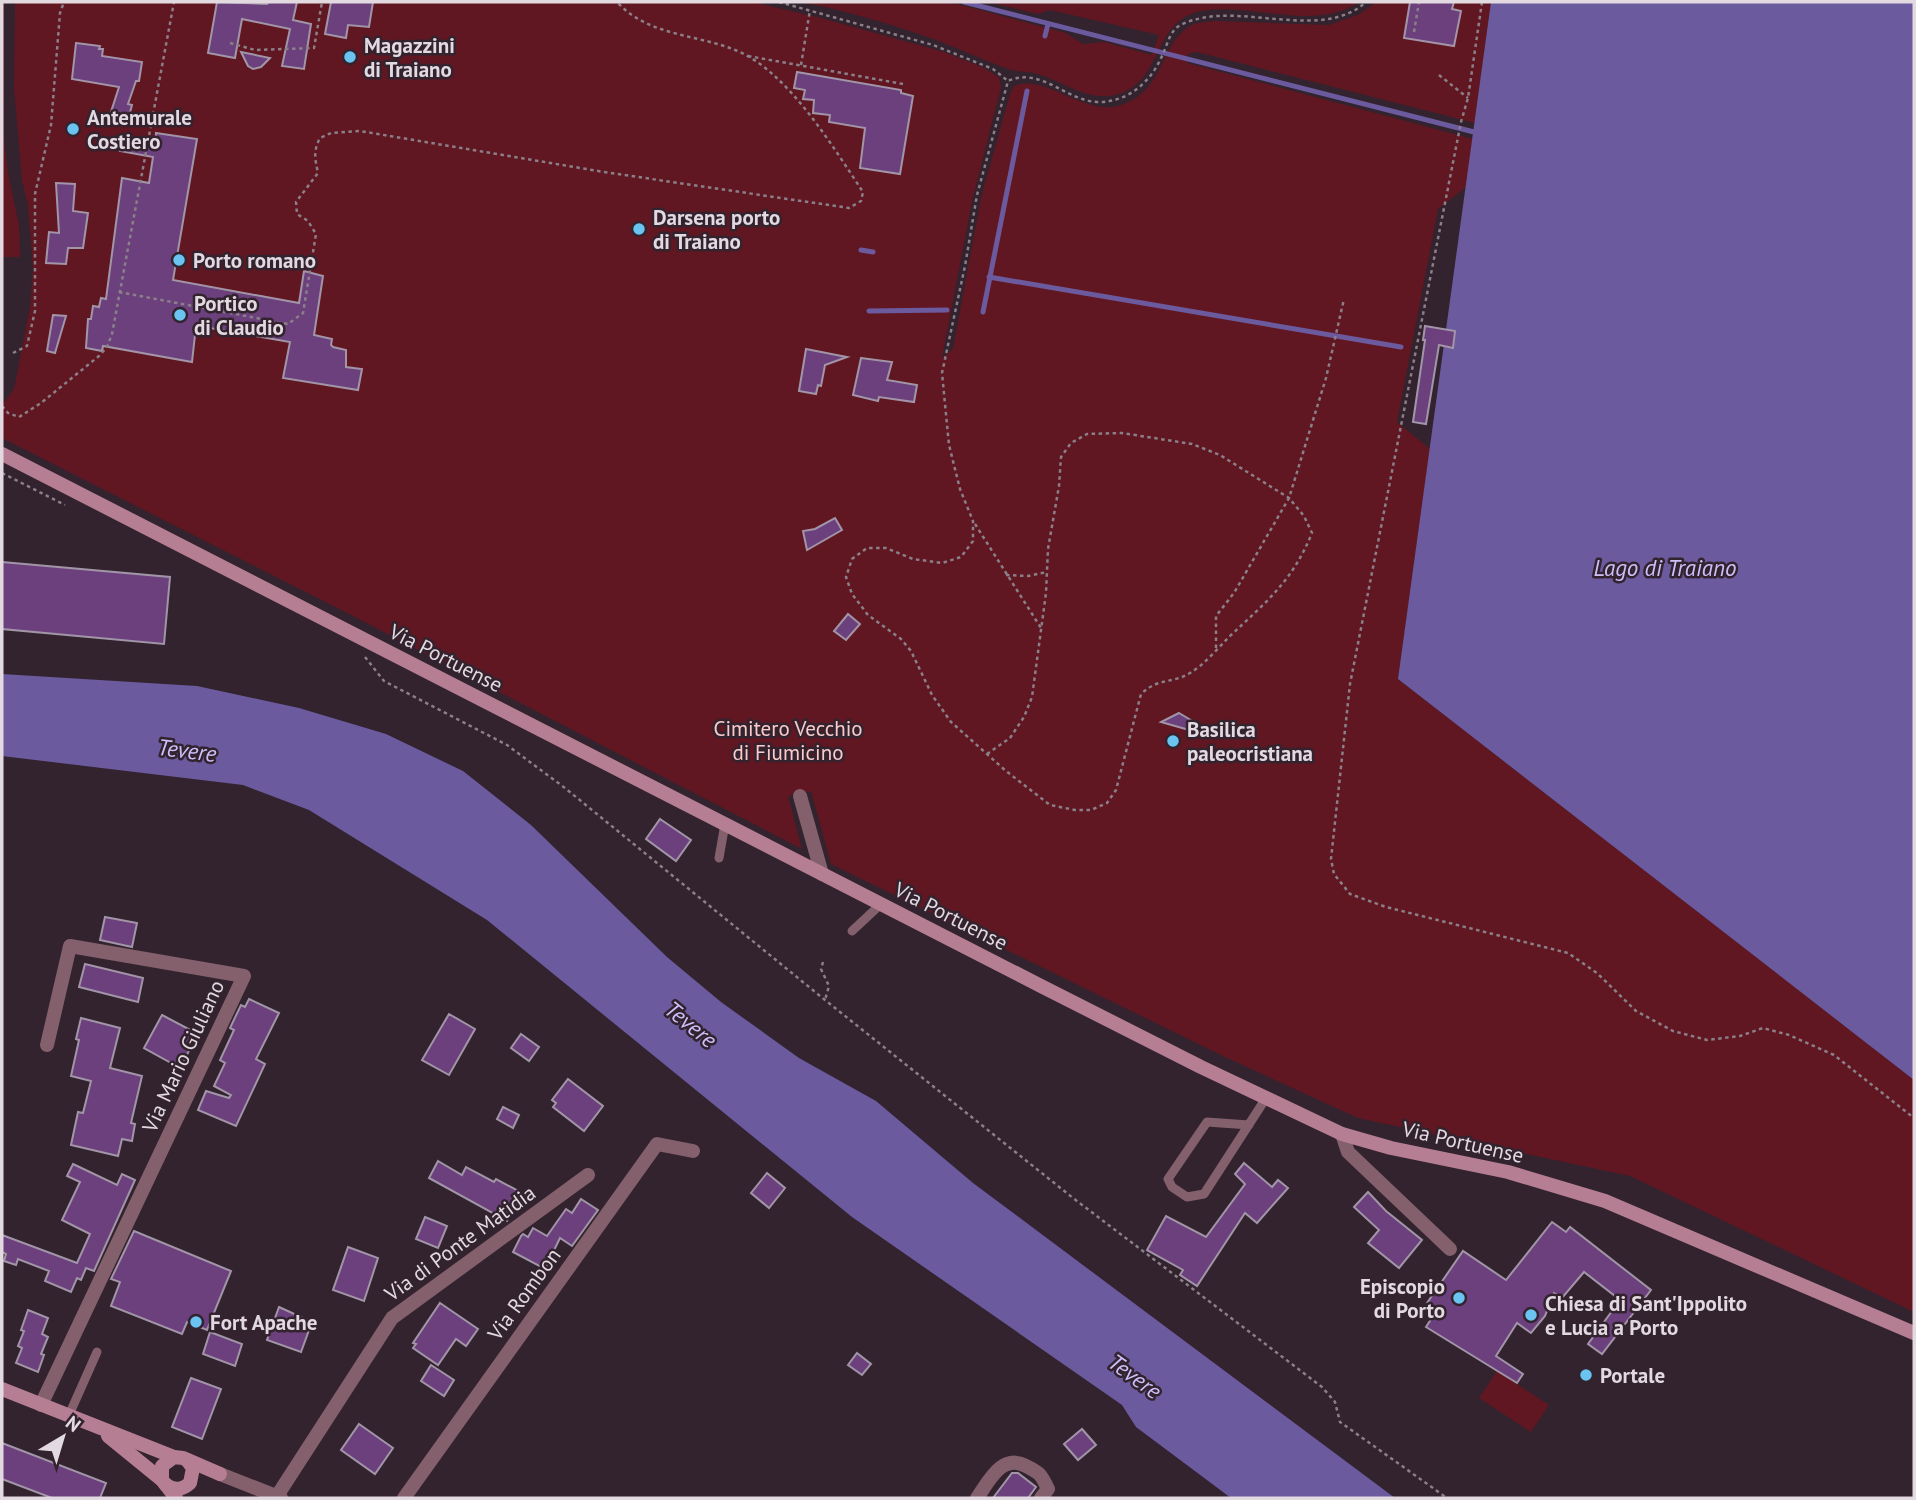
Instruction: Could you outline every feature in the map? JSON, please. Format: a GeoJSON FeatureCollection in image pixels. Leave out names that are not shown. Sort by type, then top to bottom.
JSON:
{"type":"FeatureCollection","features":[{"type":"Feature","properties":{"kind":"street","name":"Via Portuense"},"geometry":{"type":"LineString","coordinates":[[2,454],[881,904],[1266,1098],[1342,1133],[1391,1148],[1508,1172],[1605,1201],[1914,1334]]}},
{"type":"Feature","properties":{"kind":"street"},"geometry":{"type":"LineString","coordinates":[[800,796],[822,874]]}},
{"type":"Feature","properties":{"kind":"street","name":"Via Mario Giuliano"},"geometry":{"type":"LineString","coordinates":[[41,1405],[244,976],[70,946],[47,1045]]}},
{"type":"Feature","properties":{"kind":"street"},"geometry":{"type":"LineString","coordinates":[[1342,1133],[1348,1152],[1450,1249]]}},
{"type":"Feature","properties":{"kind":"street","name":"Via Rombon"},"geometry":{"type":"LineString","coordinates":[[404,1498],[657,1144],[694,1151]]}},
{"type":"Feature","properties":{"kind":"street","name":"Via di Ponte Matidia"},"geometry":{"type":"LineString","coordinates":[[279,1497],[392,1318],[588,1175]]}},
{"type":"Feature","properties":{"kind":"street"},"geometry":{"type":"LineString","coordinates":[[2,1389],[279,1497]]}},
{"type":"Feature","properties":{"kind":"street"},"geometry":{"type":"LineString","coordinates":[[96,1426],[175,1489],[190,1488],[220,1474]]}},
{"type":"Feature","properties":{"kind":"street"},"geometry":{"type":"LineString","coordinates":[[176,1498],[164,1482],[162,1465],[181,1458]]}},
{"type":"Feature","properties":{"kind":"street"},"geometry":{"type":"LineString","coordinates":[[181,1458],[193,1468],[190,1488]]}},
{"type":"Feature","properties":{"kind":"street"},"geometry":{"type":"LineString","coordinates":[[977,1498],[1005,1463],[1018,1462],[1041,1474],[1048,1489],[1041,1498]]}},
{"type":"Feature","properties":{"kind":"lane"},"geometry":{"type":"LineString","coordinates":[[719,858],[725,824]]}},
{"type":"Feature","properties":{"kind":"lane"},"geometry":{"type":"LineString","coordinates":[[852,931],[881,904]]}},
{"type":"Feature","properties":{"kind":"lane"},"geometry":{"type":"LineString","coordinates":[[1249,1125],[1207,1122],[1168,1179],[1172,1187],[1187,1197],[1204,1194],[1249,1125],[1266,1098]]}},
{"type":"Feature","properties":{"kind":"lane"},"geometry":{"type":"LineString","coordinates":[[69,1415],[97,1352]]}},
{"type":"Feature","properties":{"kind":"path"},"geometry":{"type":"LineString","coordinates":[[13,353],[27,345],[34,311],[35,194],[51,125],[60,13],[64,2]]}},
{"type":"Feature","properties":{"kind":"path"},"geometry":{"type":"LineString","coordinates":[[2,406],[8,414],[19,416],[41,403],[99,356],[107,346],[112,334],[174,2]]}},
{"type":"Feature","properties":{"kind":"path"},"geometry":{"type":"LineString","coordinates":[[230,43],[255,50],[314,48],[322,2]]}},
{"type":"Feature","properties":{"kind":"path"},"geometry":{"type":"LineString","coordinates":[[119,292],[288,324],[303,313],[316,234],[308,221],[297,214],[296,202],[318,173],[314,157],[320,138],[341,132],[360,131],[604,172],[849,208],[860,201],[863,192],[821,130],[777,77],[736,50],[664,31],[638,18],[617,2]]}},
{"type":"Feature","properties":{"kind":"path"},"geometry":{"type":"LineString","coordinates":[[779,2],[933,45],[993,69],[1009,81]]}},
{"type":"Feature","properties":{"kind":"path"},"geometry":{"type":"LineString","coordinates":[[1009,81],[1024,76],[1096,102],[1113,101],[1142,85],[1152,75],[1176,28],[1192,20],[1210,16],[1314,20],[1339,16],[1360,8],[1366,2]]}},
{"type":"Feature","properties":{"kind":"path"},"geometry":{"type":"LineString","coordinates":[[1414,32],[1419,2]]}},
{"type":"Feature","properties":{"kind":"path"},"geometry":{"type":"LineString","coordinates":[[1482,2],[1468,99],[1461,122],[1350,684],[1331,859],[1334,874],[1350,894],[1386,907],[1567,953],[1597,974],[1636,1011],[1673,1031],[1707,1040],[1740,1036],[1763,1028],[1789,1035],[1834,1055],[1914,1118]]}},
{"type":"Feature","properties":{"kind":"path"},"geometry":{"type":"LineString","coordinates":[[801,67],[810,10]]}},
{"type":"Feature","properties":{"kind":"path"},"geometry":{"type":"LineString","coordinates":[[745,55],[903,84]]}},
{"type":"Feature","properties":{"kind":"path"},"geometry":{"type":"LineString","coordinates":[[1439,75],[1468,99]]}},
{"type":"Feature","properties":{"kind":"path"},"geometry":{"type":"LineString","coordinates":[[1009,81],[977,195],[942,373],[948,444],[960,489],[973,521],[1042,628]]}},
{"type":"Feature","properties":{"kind":"path"},"geometry":{"type":"LineString","coordinates":[[1216,649],[1216,616],[1234,593],[1289,498],[1326,378],[1344,299]]}},
{"type":"Feature","properties":{"kind":"path"},"geometry":{"type":"LineString","coordinates":[[973,521],[973,541],[968,550],[952,561],[943,563],[913,559],[877,547],[859,552],[852,559],[846,577],[852,594],[868,615],[901,639],[911,651],[932,695],[951,722],[987,754],[1050,805],[1091,810],[1107,803],[1116,790],[1141,694],[1159,681],[1189,674],[1216,649],[1284,584],[1303,556],[1312,533],[1304,516],[1289,498],[1220,454],[1192,444],[1122,433],[1087,434],[1071,443],[1061,457],[1032,697],[1024,717],[1010,738],[987,754]]}},
{"type":"Feature","properties":{"kind":"path"},"geometry":{"type":"LineString","coordinates":[[1006,575],[1028,576],[1047,572]]}},
{"type":"Feature","properties":{"kind":"path"},"geometry":{"type":"LineString","coordinates":[[372,667],[384,681],[507,746],[565,788],[1073,1198],[1329,1394],[1335,1402],[1340,1422],[1447,1498]]}},
{"type":"Feature","properties":{"kind":"path"},"geometry":{"type":"LineString","coordinates":[[823,962],[821,969],[829,986],[825,1000]]}},
{"type":"Feature","properties":{"kind":"green space"},"geometry":{"type":"Polygon","coordinates":[[[2,2],[4,139],[19,225],[20,257],[2,257],[2,2]]]}},
{"type":"Feature","properties":{"kind":"green space","name":"Cimitero Vecchio di Fiumicino"},"geometry":{"type":"Polygon","coordinates":[[[15,2],[757,3],[944,52],[999,77],[1001,87],[972,201],[942,358],[953,349],[981,198],[1014,86],[1026,83],[1038,85],[1091,105],[1118,106],[1134,99],[1145,90],[1154,79],[1173,43],[1181,33],[1195,24],[1214,21],[1329,25],[1360,14],[1376,2],[1491,2],[1475,123],[1197,52],[1187,54],[1187,63],[1473,139],[1466,187],[1438,209],[1397,422],[1430,449],[1398,679],[1914,1080],[1914,1312],[1630,1176],[1358,1118],[1225,1057],[831,864],[811,791],[788,796],[802,849],[2,438],[2,405],[14,389],[30,307],[33,268],[14,88],[15,2]]]}},
{"type":"Feature","properties":{"kind":"green space"},"geometry":{"type":"Polygon","coordinates":[[[800,2],[950,2],[1066,33],[1083,44],[1104,42],[1152,55],[1159,35],[1050,10],[1038,14],[987,2],[1360,2],[1324,15],[1286,15],[1227,9],[1189,15],[1165,37],[1141,80],[1128,90],[1100,96],[1081,92],[1034,73],[1008,69],[901,28],[800,2]]]}},
{"type":"Feature","properties":{"kind":"green space"},"geometry":{"type":"Polygon","coordinates":[[[1497,1371],[1549,1405],[1531,1432],[1479,1398],[1497,1371]]]}},
{"type":"Feature","properties":{"kind":"water","name":"Lago di Traiano"},"geometry":{"type":"Polygon","coordinates":[[[1491,2],[1914,2],[1914,1080],[1398,679],[1491,2]]]}},
{"type":"Feature","properties":{"kind":"water","name":"Tevere"},"geometry":{"type":"Polygon","coordinates":[[[2,674],[197,686],[299,708],[386,734],[463,771],[531,825],[667,957],[721,1002],[799,1058],[876,1101],[973,1183],[1395,1498],[1231,1498],[1136,1427],[1122,1405],[852,1217],[487,920],[309,810],[243,785],[2,756],[2,674]]]}},
{"type":"Feature","properties":{"kind":"building"},"geometry":{"type":"Polygon","coordinates":[[[217,2],[297,2],[293,20],[311,24],[304,69],[282,66],[290,29],[242,19],[235,58],[208,53],[217,2]]]}},
{"type":"Feature","properties":{"kind":"building"},"geometry":{"type":"Polygon","coordinates":[[[331,2],[373,2],[369,27],[348,25],[346,38],[325,34],[331,2]]]}},
{"type":"Feature","properties":{"kind":"building"},"geometry":{"type":"Polygon","coordinates":[[[1410,2],[1454,2],[1452,9],[1461,11],[1454,46],[1404,38],[1410,2]]]}},
{"type":"Feature","properties":{"kind":"building"},"geometry":{"type":"Polygon","coordinates":[[[76,43],[100,46],[99,49],[103,49],[102,56],[142,62],[139,81],[136,81],[128,104],[132,105],[128,120],[109,118],[119,87],[72,79],[76,43]]]}},
{"type":"Feature","properties":{"kind":"building"},"geometry":{"type":"Polygon","coordinates":[[[241,52],[270,58],[261,67],[253,69],[248,66],[241,52]]]}},
{"type":"Feature","properties":{"kind":"building"},"geometry":{"type":"Polygon","coordinates":[[[797,72],[901,90],[901,93],[913,96],[900,174],[860,168],[865,128],[829,122],[830,115],[813,113],[814,100],[803,99],[805,90],[794,88],[797,72]]]}},
{"type":"Feature","properties":{"kind":"building"},"geometry":{"type":"Polygon","coordinates":[[[156,133],[197,139],[173,280],[299,303],[304,271],[323,276],[314,335],[332,339],[333,347],[346,350],[346,367],[362,369],[358,390],[283,378],[290,342],[210,328],[196,326],[192,362],[103,346],[102,351],[86,348],[88,319],[91,319],[93,306],[99,307],[101,298],[106,299],[122,178],[149,183],[153,157],[120,151],[122,138],[155,144],[156,133]]]}},
{"type":"Feature","properties":{"kind":"building"},"geometry":{"type":"Polygon","coordinates":[[[56,183],[75,184],[73,211],[88,213],[83,248],[68,248],[66,264],[46,263],[49,232],[59,233],[56,183]]]}},
{"type":"Feature","properties":{"kind":"building"},"geometry":{"type":"Polygon","coordinates":[[[53,315],[66,316],[55,353],[47,351],[53,315]]]}},
{"type":"Feature","properties":{"kind":"building"},"geometry":{"type":"Polygon","coordinates":[[[1425,326],[1455,331],[1453,348],[1439,345],[1426,424],[1413,422],[1425,326]]]}},
{"type":"Feature","properties":{"kind":"building"},"geometry":{"type":"Polygon","coordinates":[[[806,349],[847,357],[825,365],[821,386],[818,385],[816,394],[799,391],[806,349]]]}},
{"type":"Feature","properties":{"kind":"building"},"geometry":{"type":"Polygon","coordinates":[[[861,358],[892,362],[887,380],[917,385],[914,402],[879,397],[878,401],[853,395],[861,358]]]}},
{"type":"Feature","properties":{"kind":"building"},"geometry":{"type":"Polygon","coordinates":[[[835,518],[842,530],[807,550],[803,531],[815,529],[835,518]]]}},
{"type":"Feature","properties":{"kind":"building"},"geometry":{"type":"Polygon","coordinates":[[[2,562],[170,577],[164,644],[2,629],[2,562]]]}},
{"type":"Feature","properties":{"kind":"building"},"geometry":{"type":"Polygon","coordinates":[[[848,614],[860,624],[846,640],[834,631],[848,614]]]}},
{"type":"Feature","properties":{"kind":"building"},"geometry":{"type":"Polygon","coordinates":[[[1179,713],[1211,732],[1210,736],[1161,722],[1179,713]]]}},
{"type":"Feature","properties":{"kind":"building"},"geometry":{"type":"Polygon","coordinates":[[[660,819],[691,840],[676,861],[646,839],[660,819]]]}},
{"type":"Feature","properties":{"kind":"building"},"geometry":{"type":"Polygon","coordinates":[[[105,917],[137,923],[132,947],[100,940],[105,917]]]}},
{"type":"Feature","properties":{"kind":"building"},"geometry":{"type":"Polygon","coordinates":[[[85,964],[143,978],[138,1002],[79,987],[85,964]]]}},
{"type":"Feature","properties":{"kind":"building"},"geometry":{"type":"Polygon","coordinates":[[[249,999],[279,1013],[256,1059],[265,1064],[236,1126],[198,1110],[206,1091],[229,1098],[231,1095],[214,1086],[225,1063],[220,1060],[234,1030],[230,1028],[241,1005],[245,1007],[249,999]]]}},
{"type":"Feature","properties":{"kind":"building"},"geometry":{"type":"Polygon","coordinates":[[[449,1014],[475,1029],[449,1075],[422,1060],[449,1014]]]}},
{"type":"Feature","properties":{"kind":"building"},"geometry":{"type":"Polygon","coordinates":[[[162,1015],[198,1034],[180,1068],[144,1048],[162,1015]]]}},
{"type":"Feature","properties":{"kind":"building"},"geometry":{"type":"Polygon","coordinates":[[[81,1018],[120,1028],[110,1068],[142,1076],[131,1123],[135,1124],[132,1141],[122,1139],[118,1156],[71,1145],[78,1112],[83,1113],[91,1081],[71,1076],[81,1018]]]}},
{"type":"Feature","properties":{"kind":"building"},"geometry":{"type":"Polygon","coordinates":[[[521,1034],[539,1047],[529,1061],[511,1048],[521,1034]]]}},
{"type":"Feature","properties":{"kind":"building"},"geometry":{"type":"Polygon","coordinates":[[[568,1079],[603,1106],[584,1131],[553,1107],[556,1103],[552,1100],[568,1079]]]}},
{"type":"Feature","properties":{"kind":"building"},"geometry":{"type":"Polygon","coordinates":[[[503,1107],[519,1115],[513,1128],[497,1119],[503,1107]]]}},
{"type":"Feature","properties":{"kind":"building"},"geometry":{"type":"Polygon","coordinates":[[[438,1161],[462,1175],[466,1167],[522,1193],[507,1221],[429,1178],[438,1161]]]}},
{"type":"Feature","properties":{"kind":"building"},"geometry":{"type":"Polygon","coordinates":[[[1244,1163],[1272,1187],[1278,1180],[1288,1188],[1257,1223],[1245,1213],[1197,1286],[1180,1275],[1183,1270],[1147,1250],[1166,1216],[1206,1237],[1245,1184],[1235,1174],[1244,1163]]]}},
{"type":"Feature","properties":{"kind":"building"},"geometry":{"type":"Polygon","coordinates":[[[73,1164],[117,1185],[122,1174],[135,1180],[94,1271],[86,1268],[81,1280],[77,1278],[71,1292],[45,1281],[49,1271],[18,1259],[16,1265],[4,1261],[6,1254],[2,1252],[2,1235],[77,1263],[90,1234],[62,1220],[80,1182],[67,1176],[73,1164]]]}},
{"type":"Feature","properties":{"kind":"building"},"geometry":{"type":"Polygon","coordinates":[[[767,1173],[785,1188],[769,1208],[751,1193],[767,1173]]]}},
{"type":"Feature","properties":{"kind":"building"},"geometry":{"type":"Polygon","coordinates":[[[1368,1192],[1386,1211],[1422,1240],[1399,1268],[1368,1243],[1379,1230],[1354,1207],[1368,1192]]]}},
{"type":"Feature","properties":{"kind":"building"},"geometry":{"type":"Polygon","coordinates":[[[581,1199],[598,1210],[572,1246],[560,1238],[545,1269],[513,1252],[521,1236],[523,1234],[528,1237],[533,1228],[547,1236],[566,1209],[572,1213],[581,1199]]]}},
{"type":"Feature","properties":{"kind":"building"},"geometry":{"type":"Polygon","coordinates":[[[425,1217],[447,1226],[438,1248],[416,1239],[425,1217]]]}},
{"type":"Feature","properties":{"kind":"building"},"geometry":{"type":"Polygon","coordinates":[[[1552,1222],[1566,1232],[1570,1227],[1651,1290],[1602,1354],[1588,1344],[1620,1300],[1584,1272],[1562,1298],[1554,1293],[1545,1316],[1531,1333],[1517,1323],[1496,1356],[1523,1374],[1517,1383],[1426,1327],[1437,1310],[1427,1303],[1463,1251],[1506,1280],[1552,1222]]]}},
{"type":"Feature","properties":{"kind":"building"},"geometry":{"type":"Polygon","coordinates":[[[134,1231],[231,1271],[207,1330],[187,1322],[182,1334],[111,1306],[120,1282],[111,1279],[134,1231]]]}},
{"type":"Feature","properties":{"kind":"building"},"geometry":{"type":"Polygon","coordinates":[[[348,1247],[378,1258],[364,1301],[333,1290],[348,1247]]]}},
{"type":"Feature","properties":{"kind":"building"},"geometry":{"type":"Polygon","coordinates":[[[440,1303],[478,1329],[466,1346],[456,1339],[438,1365],[413,1348],[416,1344],[413,1343],[440,1303]]]}},
{"type":"Feature","properties":{"kind":"building"},"geometry":{"type":"Polygon","coordinates":[[[279,1307],[312,1322],[301,1352],[267,1340],[279,1307]]]}},
{"type":"Feature","properties":{"kind":"building"},"geometry":{"type":"Polygon","coordinates":[[[28,1310],[48,1318],[42,1334],[48,1337],[38,1372],[16,1363],[22,1348],[18,1346],[28,1310]]]}},
{"type":"Feature","properties":{"kind":"building"},"geometry":{"type":"Polygon","coordinates":[[[210,1332],[242,1344],[235,1366],[203,1354],[210,1332]]]}},
{"type":"Feature","properties":{"kind":"building"},"geometry":{"type":"Polygon","coordinates":[[[857,1353],[871,1364],[862,1375],[848,1365],[857,1353]]]}},
{"type":"Feature","properties":{"kind":"building"},"geometry":{"type":"Polygon","coordinates":[[[431,1365],[454,1380],[444,1396],[421,1381],[431,1365]]]}},
{"type":"Feature","properties":{"kind":"building"},"geometry":{"type":"Polygon","coordinates":[[[191,1378],[221,1389],[202,1439],[172,1427],[191,1378]]]}},
{"type":"Feature","properties":{"kind":"building"},"geometry":{"type":"Polygon","coordinates":[[[359,1424],[393,1448],[375,1474],[341,1450],[359,1424]]]}},
{"type":"Feature","properties":{"kind":"building"},"geometry":{"type":"Polygon","coordinates":[[[1082,1429],[1096,1445],[1078,1460],[1064,1444],[1082,1429]]]}},
{"type":"Feature","properties":{"kind":"building"},"geometry":{"type":"Polygon","coordinates":[[[2,1443],[106,1483],[100,1498],[52,1498],[2,1479],[2,1443]]]}},
{"type":"Feature","properties":{"kind":"building"},"geometry":{"type":"Polygon","coordinates":[[[1012,1473],[1018,1473],[1036,1487],[1028,1498],[993,1498],[1012,1473]]]}},
{"type":"Feature","properties":{"kind":"waterway"},"geometry":{"type":"LineString","coordinates":[[964,2],[1474,132]]}},
{"type":"Feature","properties":{"kind":"waterway"},"geometry":{"type":"LineString","coordinates":[[1045,36],[1048,24]]}},
{"type":"Feature","properties":{"kind":"waterway"},"geometry":{"type":"LineString","coordinates":[[983,312],[1027,91]]}},
{"type":"Feature","properties":{"kind":"waterway"},"geometry":{"type":"LineString","coordinates":[[861,250],[873,252]]}},
{"type":"Feature","properties":{"kind":"waterway"},"geometry":{"type":"LineString","coordinates":[[989,277],[1401,347]]}},
{"type":"Feature","properties":{"kind":"waterway"},"geometry":{"type":"LineString","coordinates":[[869,311],[947,310]]}},
{"type":"Feature","properties":{"kind":"place","name":"Magazzini di Traiano"},"geometry":{"type":"Point","coordinates":[350,57]}},
{"type":"Feature","properties":{"kind":"place","name":"Antemurale Costiero"},"geometry":{"type":"Point","coordinates":[73,129]}},
{"type":"Feature","properties":{"kind":"place","name":"Darsena porto di Traiano"},"geometry":{"type":"Point","coordinates":[639,229]}},
{"type":"Feature","properties":{"kind":"place","name":"Porto romano"},"geometry":{"type":"Point","coordinates":[179,260]}},
{"type":"Feature","properties":{"kind":"place","name":"Portico di Claudio"},"geometry":{"type":"Point","coordinates":[180,315]}},
{"type":"Feature","properties":{"kind":"place","name":"Basilica paleocristiana"},"geometry":{"type":"Point","coordinates":[1173,741]}},
{"type":"Feature","properties":{"kind":"place","name":"Episcopio di Porto"},"geometry":{"type":"Point","coordinates":[1459,1298]}},
{"type":"Feature","properties":{"kind":"place","name":"Chiesa di Sant'Ippolito e Lucia a Porto"},"geometry":{"type":"Point","coordinates":[1531,1315]}},
{"type":"Feature","properties":{"kind":"place","name":"Fort Apache"},"geometry":{"type":"Point","coordinates":[196,1322]}},
{"type":"Feature","properties":{"kind":"place","name":"Portale"},"geometry":{"type":"Point","coordinates":[1586,1375]}}]}
